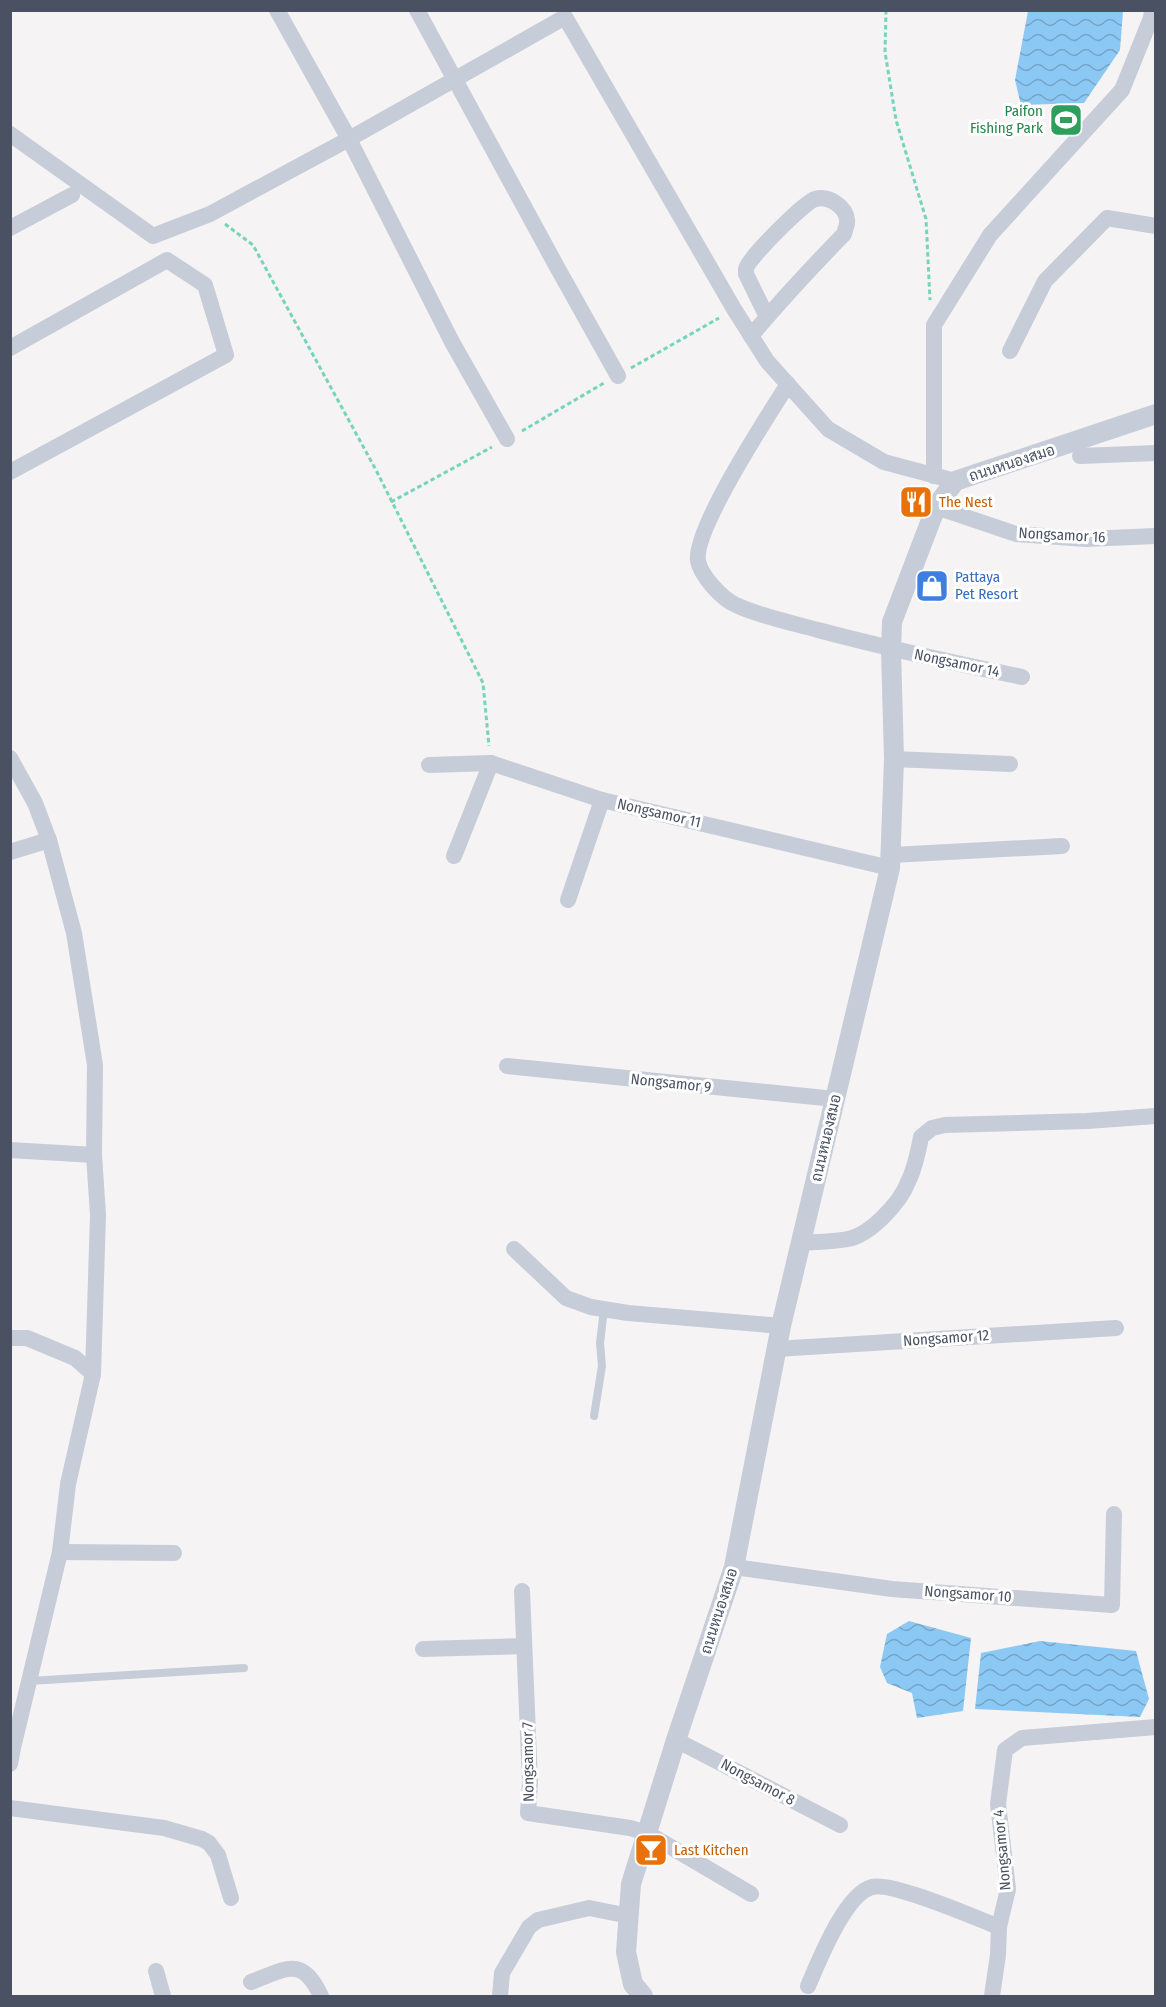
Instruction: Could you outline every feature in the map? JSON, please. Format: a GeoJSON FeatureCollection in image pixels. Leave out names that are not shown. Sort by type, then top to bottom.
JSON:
{"type":"FeatureCollection","features":[{"type":"Feature","properties":{"kind":"street"},"geometry":{"type":"LineString","coordinates":[[277,10],[349,139],[452,342],[507,439]]}},
{"type":"Feature","properties":{"kind":"street"},"geometry":{"type":"LineString","coordinates":[[417,10],[556,267],[618,376]]}},
{"type":"Feature","properties":{"kind":"street"},"geometry":{"type":"LineString","coordinates":[[934,476],[934,325],[990,235],[1122,90],[1151,18],[1152,10]]}},
{"type":"Feature","properties":{"kind":"street"},"geometry":{"type":"LineString","coordinates":[[10,134],[153,236],[210,214],[349,139],[563,14],[734,309],[767,361],[828,429],[884,462],[955,481]]}},
{"type":"Feature","properties":{"kind":"street"},"geometry":{"type":"LineString","coordinates":[[10,228],[72,195]]}},
{"type":"Feature","properties":{"kind":"street"},"geometry":{"type":"LineString","coordinates":[[751,336],[844,234],[848,222],[840,206],[827,199],[815,199],[794,216],[746,268],[746,274],[767,317]]}},
{"type":"Feature","properties":{"kind":"street"},"geometry":{"type":"LineString","coordinates":[[1010,351],[1045,281],[1107,218],[1155,226]]}},
{"type":"Feature","properties":{"kind":"street"},"geometry":{"type":"LineString","coordinates":[[10,348],[167,260],[205,285],[226,355],[10,472]]}},
{"type":"Feature","properties":{"kind":"street","name":"Nongsamor 14"},"geometry":{"type":"LineString","coordinates":[[788,384],[750,443],[704,531],[699,549],[699,561],[710,583],[734,605],[788,622],[891,650],[1022,677]]}},
{"type":"Feature","properties":{"kind":"street","name":"ถนนหนองสมอ"},"geometry":{"type":"LineString","coordinates":[[643,1996],[633,1984],[626,1952],[631,1884],[734,1567],[781,1326],[891,862],[894,759],[892,622],[936,507],[955,481],[1155,414]]}},
{"type":"Feature","properties":{"kind":"street"},"geometry":{"type":"LineString","coordinates":[[1080,456],[1155,453]]}},
{"type":"Feature","properties":{"kind":"street","name":"Nongsamor 16"},"geometry":{"type":"LineString","coordinates":[[936,507],[1016,534],[1086,539],[1155,536]]}},
{"type":"Feature","properties":{"kind":"street"},"geometry":{"type":"LineString","coordinates":[[10,758],[34,803],[49,840],[74,933],[95,1065],[94,1155],[98,1215],[93,1374],[68,1484],[60,1552],[10,1764]]}},
{"type":"Feature","properties":{"kind":"street"},"geometry":{"type":"LineString","coordinates":[[894,759],[1010,764]]}},
{"type":"Feature","properties":{"kind":"street"},"geometry":{"type":"LineString","coordinates":[[454,856],[491,763]]}},
{"type":"Feature","properties":{"kind":"street","name":"Nongsamor 11"},"geometry":{"type":"LineString","coordinates":[[429,765],[491,763],[602,800],[891,862],[1062,846]]}},
{"type":"Feature","properties":{"kind":"street"},"geometry":{"type":"LineString","coordinates":[[568,900],[602,800]]}},
{"type":"Feature","properties":{"kind":"street"},"geometry":{"type":"LineString","coordinates":[[10,852],[49,840]]}},
{"type":"Feature","properties":{"kind":"street","name":"Nongsamor 9"},"geometry":{"type":"LineString","coordinates":[[507,1066],[835,1099]]}},
{"type":"Feature","properties":{"kind":"street"},"geometry":{"type":"LineString","coordinates":[[801,1243],[849,1239],[868,1232],[908,1184],[921,1137],[932,1128],[945,1125],[1087,1121],[1155,1116]]}},
{"type":"Feature","properties":{"kind":"street"},"geometry":{"type":"LineString","coordinates":[[10,1150],[94,1155]]}},
{"type":"Feature","properties":{"kind":"street"},"geometry":{"type":"LineString","coordinates":[[514,1249],[566,1298],[591,1307],[781,1326]]}},
{"type":"Feature","properties":{"kind":"street","name":"Nongsamor 12"},"geometry":{"type":"LineString","coordinates":[[776,1349],[1116,1328]]}},
{"type":"Feature","properties":{"kind":"street"},"geometry":{"type":"LineString","coordinates":[[12,1334],[75,1358],[93,1374]]}},
{"type":"Feature","properties":{"kind":"street","name":"Nongsamor 10"},"geometry":{"type":"LineString","coordinates":[[734,1567],[892,1588],[1112,1605],[1114,1514]]}},
{"type":"Feature","properties":{"kind":"street"},"geometry":{"type":"LineString","coordinates":[[60,1552],[174,1553]]}},
{"type":"Feature","properties":{"kind":"street","name":"Nongsamor 7"},"geometry":{"type":"LineString","coordinates":[[522,1591],[530,1782],[528,1813],[630,1828],[647,1833]]}},
{"type":"Feature","properties":{"kind":"street"},"geometry":{"type":"LineString","coordinates":[[423,1648],[524,1646]]}},
{"type":"Feature","properties":{"kind":"street","name":"Nongsamor 4"},"geometry":{"type":"LineString","coordinates":[[992,1996],[998,1955],[999,1927],[1008,1889],[998,1804],[1005,1750],[1022,1738],[1155,1727]]}},
{"type":"Feature","properties":{"kind":"street","name":"Nongsamor 8"},"geometry":{"type":"LineString","coordinates":[[676,1740],[840,1825]]}},
{"type":"Feature","properties":{"kind":"street"},"geometry":{"type":"LineString","coordinates":[[10,1808],[164,1828],[202,1839],[209,1843],[218,1855],[231,1898]]}},
{"type":"Feature","properties":{"kind":"street"},"geometry":{"type":"LineString","coordinates":[[647,1833],[752,1894]]}},
{"type":"Feature","properties":{"kind":"street"},"geometry":{"type":"LineString","coordinates":[[808,1986],[845,1912],[856,1898],[871,1887],[893,1887],[999,1927]]}},
{"type":"Feature","properties":{"kind":"street"},"geometry":{"type":"LineString","coordinates":[[500,1996],[502,1972],[530,1927],[538,1920],[589,1908],[629,1916]]}},
{"type":"Feature","properties":{"kind":"street"},"geometry":{"type":"LineString","coordinates":[[250,1982],[288,1968],[296,1968],[310,1977],[321,1996]]}},
{"type":"Feature","properties":{"kind":"street"},"geometry":{"type":"LineString","coordinates":[[156,1971],[163,1996]]}},
{"type":"Feature","properties":{"kind":"lane"},"geometry":{"type":"LineString","coordinates":[[594,1416],[602,1366],[600,1343],[604,1309]]}},
{"type":"Feature","properties":{"kind":"lane"},"geometry":{"type":"LineString","coordinates":[[29,1682],[244,1668]]}},
{"type":"Feature","properties":{"kind":"path"},"geometry":{"type":"LineString","coordinates":[[886,10],[885,52],[896,120],[926,219],[930,308],[934,325]]}},
{"type":"Feature","properties":{"kind":"path"},"geometry":{"type":"LineString","coordinates":[[210,214],[253,245],[376,470],[483,683],[491,763]]}},
{"type":"Feature","properties":{"kind":"path"},"geometry":{"type":"LineString","coordinates":[[391,502],[507,439],[734,309]]}},
{"type":"Feature","properties":{"kind":"water"},"geometry":{"type":"Polygon","coordinates":[[[1028,11],[1123,11],[1120,50],[1084,103],[1021,105],[1015,80],[1028,11]]]}},
{"type":"Feature","properties":{"kind":"water"},"geometry":{"type":"Polygon","coordinates":[[[909,1621],[971,1638],[963,1711],[917,1718],[912,1693],[887,1683],[880,1667],[887,1634],[909,1621]]]}},
{"type":"Feature","properties":{"kind":"water"},"geometry":{"type":"Polygon","coordinates":[[[1040,1641],[1136,1651],[1149,1699],[1140,1717],[975,1709],[981,1653],[1040,1641]]]}},
{"type":"Feature","properties":{"kind":"place","name":"Paifon Fishing Park"},"geometry":{"type":"Point","coordinates":[1066,120]}},
{"type":"Feature","properties":{"kind":"place","name":"The Nest"},"geometry":{"type":"Point","coordinates":[916,502]}},
{"type":"Feature","properties":{"kind":"place","name":"Pattaya Pet Resort"},"geometry":{"type":"Point","coordinates":[932,586]}},
{"type":"Feature","properties":{"kind":"place","name":"Last Kitchen"},"geometry":{"type":"Point","coordinates":[651,1850]}}]}
